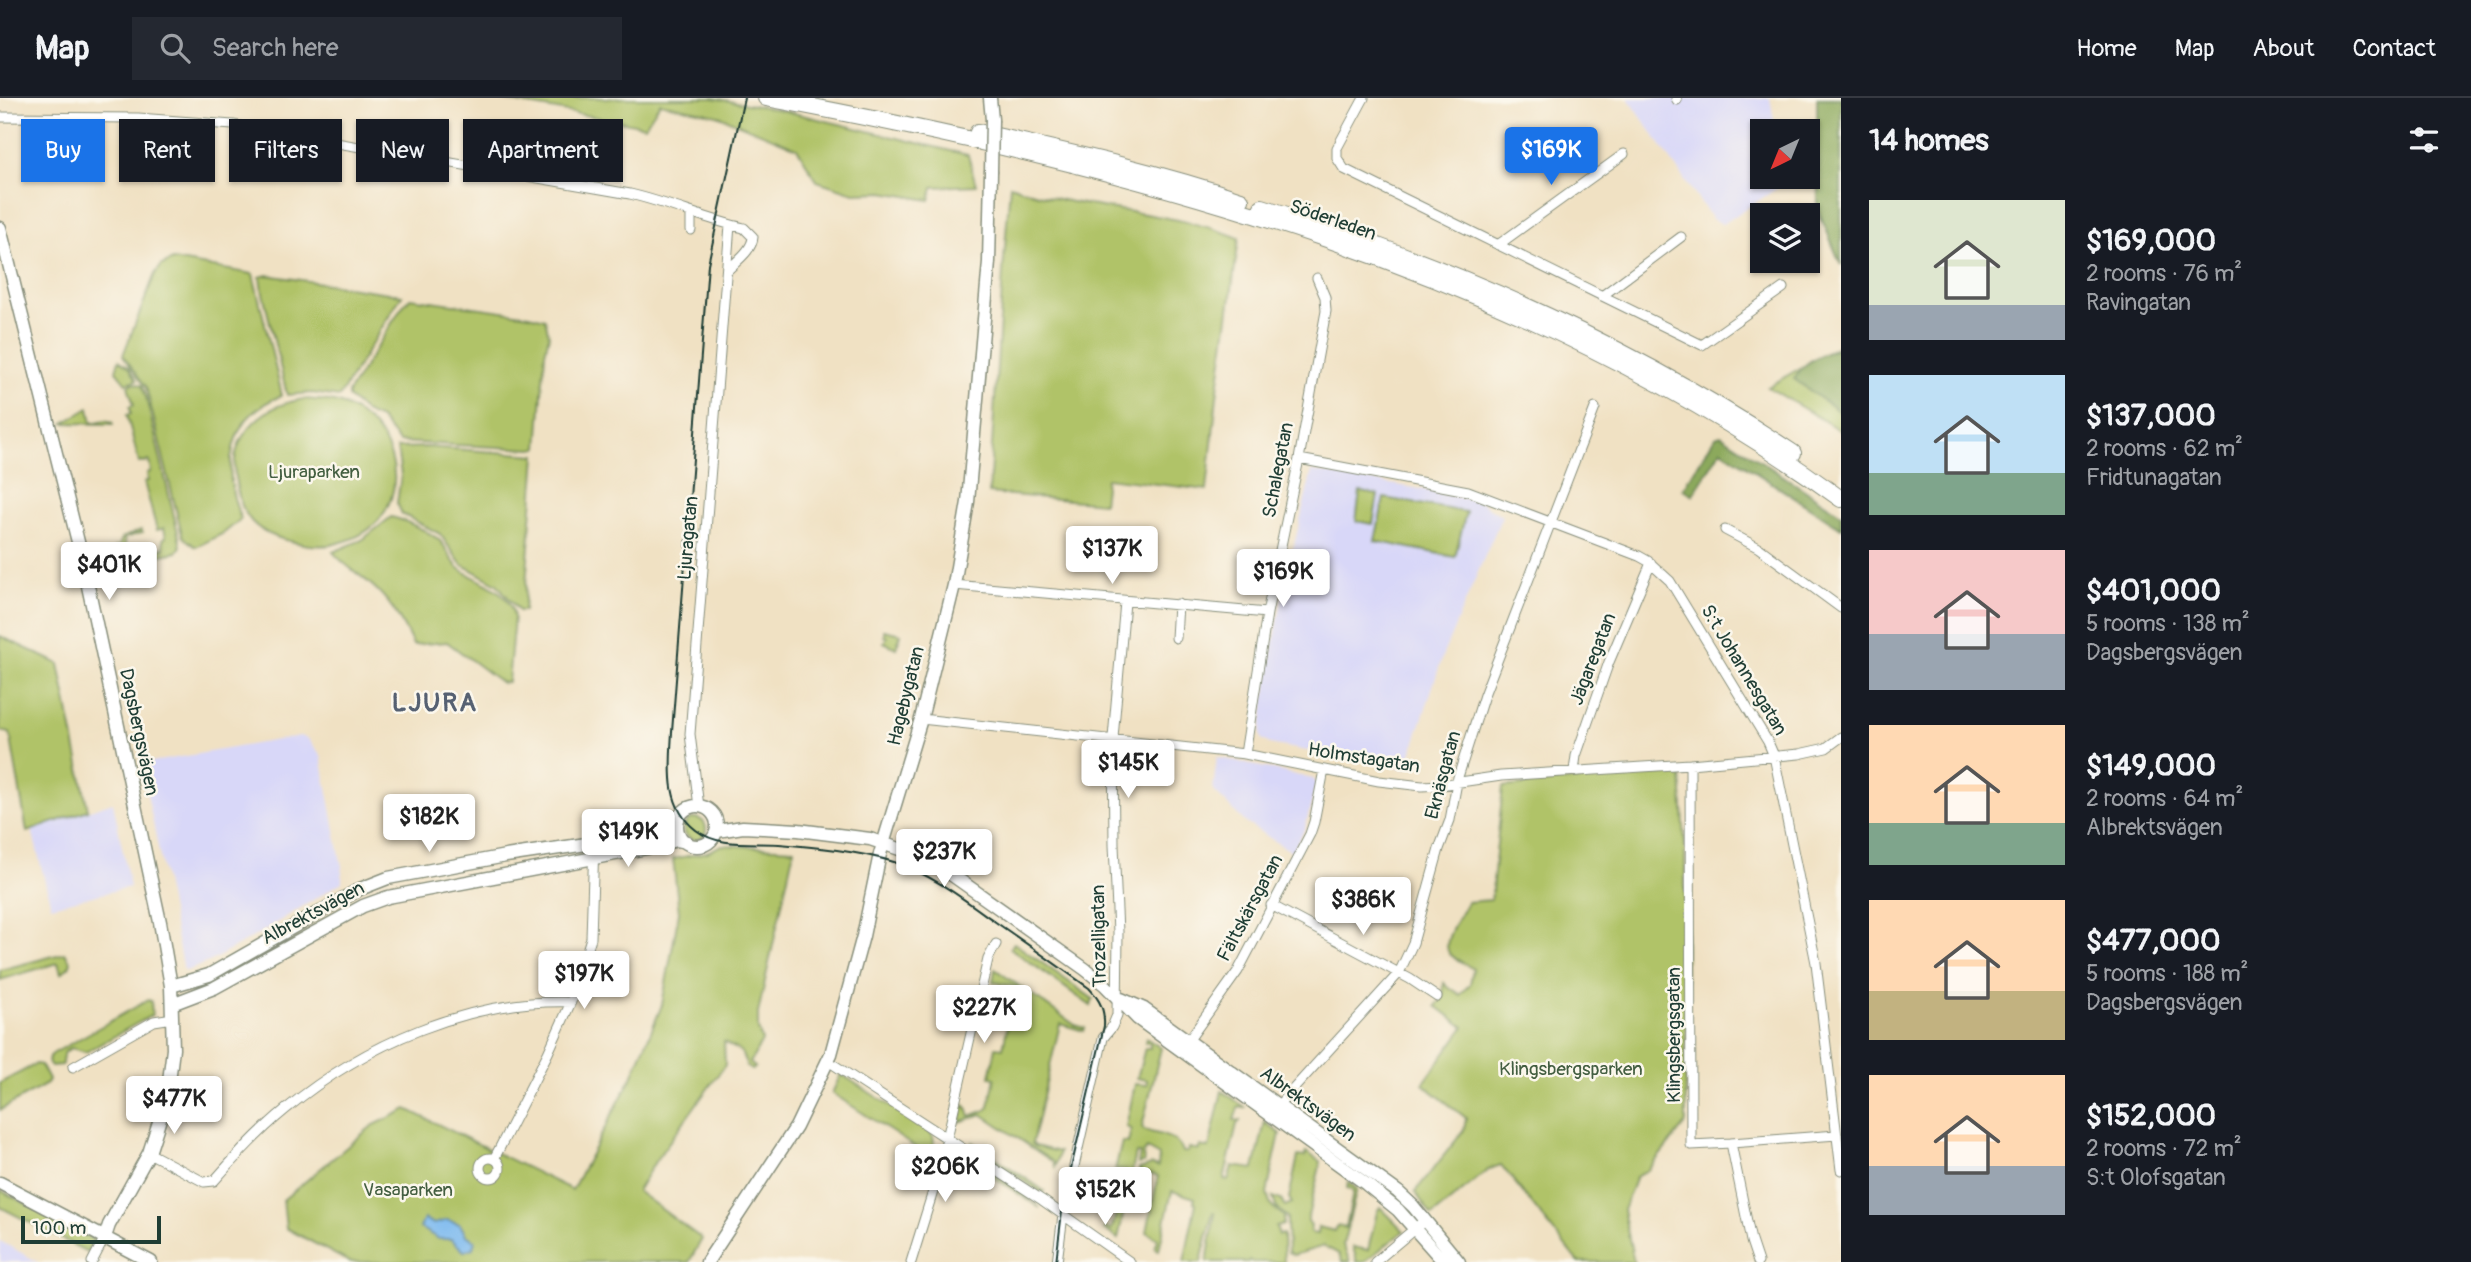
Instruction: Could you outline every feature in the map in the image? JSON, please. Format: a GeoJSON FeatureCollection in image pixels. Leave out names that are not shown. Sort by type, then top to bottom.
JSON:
{"type":"FeatureCollection","features":[{"type":"Feature","properties":{"kind":"highway","name":"Söderleden"},"geometry":{"type":"LineString","coordinates":[[766,98],[1091,168],[1221,204],[1381,258],[1533,321],[1618,363],[1729,425],[1841,499]]}},
{"type":"Feature","properties":{"kind":"highway","name":"Söderleden"},"geometry":{"type":"LineString","coordinates":[[821,98],[1090,156],[1204,187],[1342,232],[1420,261],[1496,292],[1629,355],[1765,434],[1841,485]]}},
{"type":"Feature","properties":{"kind":"main road","name":"Hagebygatan"},"geometry":{"type":"LineString","coordinates":[[707,1262],[796,1127],[828,1061],[847,1000],[884,843],[921,719],[954,585],[971,479],[989,262],[992,120],[990,98]]}},
{"type":"Feature","properties":{"kind":"main road","name":"Dagsbergsvägen"},"geometry":{"type":"LineString","coordinates":[[0,228],[82,558],[160,922],[171,986],[173,1049],[167,1097],[149,1153],[105,1237]]}},
{"type":"Feature","properties":{"kind":"main road"},"geometry":{"type":"LineString","coordinates":[[699,807],[714,817],[717,831],[713,839],[703,845],[692,845],[681,837],[677,824],[686,810],[699,807]]}},
{"type":"Feature","properties":{"kind":"main road","name":"Albrektsvägen"},"geometry":{"type":"LineString","coordinates":[[714,817],[743,827]]}},
{"type":"Feature","properties":{"kind":"main road","name":"Albrektsvägen"},"geometry":{"type":"LineString","coordinates":[[171,986],[209,975],[356,891],[388,878],[667,832],[677,824]]}},
{"type":"Feature","properties":{"kind":"main road","name":"Albrektsvägen"},"geometry":{"type":"LineString","coordinates":[[717,831],[743,827],[798,830],[884,843],[940,866],[1085,969],[1138,1018],[1185,1046],[1274,1110],[1398,1210],[1420,1224],[1460,1262]]}},
{"type":"Feature","properties":{"kind":"main road","name":"Albrektsvägen"},"geometry":{"type":"LineString","coordinates":[[172,1004],[214,988],[363,906],[388,897],[648,849],[677,840],[687,842]]}},
{"type":"Feature","properties":{"kind":"main road"},"geometry":{"type":"LineString","coordinates":[[0,1183],[151,1262]]}},
{"type":"Feature","properties":{"kind":"main road","name":"Albrektsvägen"},"geometry":{"type":"LineString","coordinates":[[1420,1224],[1444,1262]]}},
{"type":"Feature","properties":{"kind":"street"},"geometry":{"type":"LineString","coordinates":[[1364,98],[1337,148],[1337,158],[1344,169],[1702,345],[1783,288]]}},
{"type":"Feature","properties":{"kind":"street"},"geometry":{"type":"LineString","coordinates":[[0,117],[138,118],[233,125],[630,194],[749,232],[753,243],[727,271]]}},
{"type":"Feature","properties":{"kind":"street"},"geometry":{"type":"LineString","coordinates":[[1499,245],[1624,154]]}},
{"type":"Feature","properties":{"kind":"street"},"geometry":{"type":"LineString","coordinates":[[691,213],[691,230]]}},
{"type":"Feature","properties":{"kind":"street","name":"Ljuragatan"},"geometry":{"type":"LineString","coordinates":[[699,807],[690,734],[730,225]]}},
{"type":"Feature","properties":{"kind":"street"},"geometry":{"type":"LineString","coordinates":[[1602,296],[1681,237]]}},
{"type":"Feature","properties":{"kind":"street","name":"Schalegatan"},"geometry":{"type":"LineString","coordinates":[[1245,754],[1267,613],[1326,311],[1325,297],[1317,278]]}},
{"type":"Feature","properties":{"kind":"street","name":"Eknäsgatan"},"geometry":{"type":"LineString","coordinates":[[1274,1110],[1399,972],[1413,943],[1450,820],[1456,783],[1484,695],[1595,408]]}},
{"type":"Feature","properties":{"kind":"street","name":"S:t Johannesgatan"},"geometry":{"type":"LineString","coordinates":[[1299,459],[1468,491],[1618,547],[1651,563],[1670,581],[1774,756],[1816,963],[1841,1170]]}},
{"type":"Feature","properties":{"kind":"street"},"geometry":{"type":"LineString","coordinates":[[1724,530],[1759,548],[1841,608]]}},
{"type":"Feature","properties":{"kind":"street","name":"Jägaregatan"},"geometry":{"type":"LineString","coordinates":[[1574,771],[1576,756],[1609,662],[1651,563]]}},
{"type":"Feature","properties":{"kind":"street"},"geometry":{"type":"LineString","coordinates":[[954,585],[1267,613]]}},
{"type":"Feature","properties":{"kind":"street","name":"Trozelligatan"},"geometry":{"type":"LineString","coordinates":[[1057,1262],[1063,1215],[1103,1038],[1117,1015],[1118,932],[1112,738],[1125,602]]}},
{"type":"Feature","properties":{"kind":"street"},"geometry":{"type":"LineString","coordinates":[[1175,638],[1178,604]]}},
{"type":"Feature","properties":{"kind":"street","name":"Holmstagatan"},"geometry":{"type":"LineString","coordinates":[[921,719],[1245,754],[1404,785],[1456,783],[1501,776],[1690,765],[1799,754],[1826,748],[1841,737]]}},
{"type":"Feature","properties":{"kind":"street","name":"Klingsbergsgatan"},"geometry":{"type":"LineString","coordinates":[[1690,765],[1691,1145],[1731,1143]]}},
{"type":"Feature","properties":{"kind":"street","name":"Fältskärsgatan"},"geometry":{"type":"LineString","coordinates":[[1185,1046],[1238,971],[1313,825],[1324,770]]}},
{"type":"Feature","properties":{"kind":"street"},"geometry":{"type":"LineString","coordinates":[[494,1159],[571,1002],[591,938],[594,842]]}},
{"type":"Feature","properties":{"kind":"street"},"geometry":{"type":"LineString","coordinates":[[1271,905],[1399,972],[1437,997]]}},
{"type":"Feature","properties":{"kind":"street"},"geometry":{"type":"LineString","coordinates":[[911,1262],[940,1169],[988,959],[996,944]]}},
{"type":"Feature","properties":{"kind":"street"},"geometry":{"type":"LineString","coordinates":[[149,1153],[204,1182],[214,1181],[285,1110],[341,1070],[379,1048],[438,1023],[492,1008],[539,1001],[571,1002]]}},
{"type":"Feature","properties":{"kind":"street"},"geometry":{"type":"LineString","coordinates":[[73,1067],[154,1021],[173,1018]]}},
{"type":"Feature","properties":{"kind":"street"},"geometry":{"type":"LineString","coordinates":[[828,1061],[948,1137],[1130,1262]]}},
{"type":"Feature","properties":{"kind":"street"},"geometry":{"type":"LineString","coordinates":[[1758,1262],[1751,1241],[1731,1143],[1837,1135]]}},
{"type":"Feature","properties":{"kind":"street"},"geometry":{"type":"LineString","coordinates":[[1375,1262],[1420,1224]]}},
{"type":"Feature","properties":{"kind":"street"},"geometry":{"type":"LineString","coordinates":[[92,1262],[105,1237]]}},
{"type":"Feature","properties":{"kind":"shaded area"},"geometry":{"type":"Polygon","coordinates":[[[1628,98],[1770,98],[1774,119],[1750,119],[1750,189],[1776,189],[1755,203],[1750,203],[1750,206],[1723,224],[1712,219],[1628,98]]]}},
{"type":"Feature","properties":{"kind":"shaded area"},"geometry":{"type":"Polygon","coordinates":[[[1312,471],[1481,502],[1502,516],[1444,652],[1406,769],[1270,744],[1262,740],[1260,734],[1286,578],[1312,471]]]}},
{"type":"Feature","properties":{"kind":"shaded area"},"geometry":{"type":"Polygon","coordinates":[[[300,736],[308,739],[321,756],[342,867],[342,882],[211,961],[186,971],[183,969],[141,764],[300,736]]]}},
{"type":"Feature","properties":{"kind":"shaded area"},"geometry":{"type":"Polygon","coordinates":[[[1217,757],[1314,779],[1316,784],[1305,828],[1292,852],[1246,823],[1213,790],[1217,757]]]}},
{"type":"Feature","properties":{"kind":"shaded area"},"geometry":{"type":"Polygon","coordinates":[[[113,802],[130,887],[51,906],[32,830],[113,802]]]}},
{"type":"Feature","properties":{"kind":"shaded area"},"geometry":{"type":"Polygon","coordinates":[[[0,1241],[38,1262],[0,1262],[0,1241]]]}},
{"type":"Feature","properties":{"kind":"green space"},"geometry":{"type":"Polygon","coordinates":[[[490,98],[713,98],[781,110],[968,155],[976,185],[933,187],[930,200],[883,192],[854,193],[817,181],[797,148],[717,115],[660,103],[645,126],[623,122],[623,119],[606,119],[490,98]]]}},
{"type":"Feature","properties":{"kind":"green space"},"geometry":{"type":"Polygon","coordinates":[[[1817,98],[1841,98],[1841,265],[1820,215],[1818,203],[1820,119],[1817,119],[1817,98]]]}},
{"type":"Feature","properties":{"kind":"green space"},"geometry":{"type":"Polygon","coordinates":[[[1010,185],[1067,201],[1183,221],[1239,238],[1207,490],[1106,478],[1103,503],[989,493],[1010,185]]]}},
{"type":"Feature","properties":{"kind":"green space"},"geometry":{"type":"Polygon","coordinates":[[[173,260],[253,274],[281,391],[281,396],[263,405],[249,417],[239,431],[233,447],[231,482],[241,519],[224,533],[196,547],[183,537],[146,387],[123,355],[155,274],[162,265],[173,260]]]}},
{"type":"Feature","properties":{"kind":"green space"},"geometry":{"type":"Polygon","coordinates":[[[267,275],[402,295],[339,397],[312,393],[287,395],[261,285],[260,277],[267,275]]]}},
{"type":"Feature","properties":{"kind":"green space"},"geometry":{"type":"Polygon","coordinates":[[[410,298],[545,319],[549,335],[545,353],[538,448],[399,442],[380,419],[366,413],[348,397],[348,393],[410,298]]]}},
{"type":"Feature","properties":{"kind":"green space"},"geometry":{"type":"Polygon","coordinates":[[[1841,344],[1841,431],[1768,387],[1841,344]]]}},
{"type":"Feature","properties":{"kind":"green space"},"geometry":{"type":"Polygon","coordinates":[[[1841,347],[1841,413],[1794,379],[1808,362],[1841,347]]]}},
{"type":"Feature","properties":{"kind":"green space"},"geometry":{"type":"Polygon","coordinates":[[[119,360],[129,367],[137,380],[126,383],[116,371],[119,360]]]}},
{"type":"Feature","properties":{"kind":"green space"},"geometry":{"type":"Polygon","coordinates":[[[133,383],[142,385],[146,397],[181,546],[177,552],[124,562],[119,546],[122,538],[141,530],[143,533],[124,538],[125,557],[164,548],[163,539],[166,537],[164,528],[157,530],[144,482],[148,481],[147,473],[151,472],[149,461],[139,463],[127,415],[131,414],[130,406],[134,405],[128,386],[133,383]]]}},
{"type":"Feature","properties":{"kind":"green space","name":"Ljuraparken"},"geometry":{"type":"Polygon","coordinates":[[[304,399],[341,404],[367,420],[382,437],[391,457],[394,478],[391,498],[381,517],[365,532],[336,544],[306,544],[266,532],[249,518],[238,492],[236,455],[249,428],[272,409],[304,399]]]}},
{"type":"Feature","properties":{"kind":"green space"},"geometry":{"type":"Polygon","coordinates":[[[89,408],[92,423],[105,420],[113,424],[64,423],[89,408]]]}},
{"type":"Feature","properties":{"kind":"green space"},"geometry":{"type":"Polygon","coordinates":[[[1721,435],[1841,514],[1841,528],[1721,450],[1693,495],[1683,489],[1715,437],[1721,435]]]}},
{"type":"Feature","properties":{"kind":"green space"},"geometry":{"type":"Polygon","coordinates":[[[427,447],[536,455],[524,611],[519,611],[497,584],[461,564],[440,534],[402,514],[397,503],[401,475],[397,448],[427,447]]]}},
{"type":"Feature","properties":{"kind":"green space"},"geometry":{"type":"Polygon","coordinates":[[[1360,492],[1378,495],[1373,524],[1356,521],[1360,492]]]}},
{"type":"Feature","properties":{"kind":"green space"},"geometry":{"type":"Polygon","coordinates":[[[1384,498],[1466,512],[1455,557],[1375,541],[1384,498]]]}},
{"type":"Feature","properties":{"kind":"green space"},"geometry":{"type":"Polygon","coordinates":[[[391,517],[410,523],[436,538],[459,568],[492,587],[507,600],[514,618],[508,682],[502,683],[447,642],[413,645],[397,615],[382,595],[333,552],[362,540],[391,517]]]}},
{"type":"Feature","properties":{"kind":"green space"},"geometry":{"type":"Polygon","coordinates":[[[116,547],[117,563],[97,568],[116,547]]]}},
{"type":"Feature","properties":{"kind":"green space"},"geometry":{"type":"Polygon","coordinates":[[[884,630],[901,634],[896,648],[884,642],[887,637],[884,636],[884,630]]]}},
{"type":"Feature","properties":{"kind":"green space"},"geometry":{"type":"Polygon","coordinates":[[[0,636],[59,664],[88,810],[27,832],[10,733],[0,731],[0,636]]]}},
{"type":"Feature","properties":{"kind":"green space","name":"Klingsbergsparken"},"geometry":{"type":"Polygon","coordinates":[[[1681,773],[1685,844],[1686,1123],[1649,1169],[1636,1177],[1623,1210],[1634,1262],[1578,1262],[1501,1165],[1489,1169],[1432,1216],[1415,1192],[1464,1130],[1466,1118],[1423,1084],[1464,1027],[1436,1006],[1443,997],[1444,983],[1460,995],[1470,984],[1473,969],[1449,953],[1448,942],[1467,902],[1491,900],[1503,787],[1611,776],[1681,773]]]}},
{"type":"Feature","properties":{"kind":"green space"},"geometry":{"type":"Polygon","coordinates":[[[691,818],[699,818],[706,825],[706,833],[699,840],[691,840],[684,833],[684,825],[691,818]]]}},
{"type":"Feature","properties":{"kind":"green space","name":"Vasaparken"},"geometry":{"type":"Polygon","coordinates":[[[722,845],[794,849],[758,1013],[758,1029],[762,1041],[750,1063],[755,1067],[752,1070],[747,1067],[741,1052],[724,1042],[725,1065],[656,1160],[637,1191],[702,1239],[689,1262],[349,1262],[286,1228],[283,1200],[372,1126],[407,1109],[572,1190],[632,1077],[662,1005],[679,912],[673,859],[707,852],[722,845]]]}},
{"type":"Feature","properties":{"kind":"green space"},"geometry":{"type":"Polygon","coordinates":[[[1014,943],[1093,999],[1091,1006],[1010,948],[1014,943]]]}},
{"type":"Feature","properties":{"kind":"green space"},"geometry":{"type":"Polygon","coordinates":[[[65,953],[71,962],[61,973],[58,963],[0,980],[0,970],[65,953]]]}},
{"type":"Feature","properties":{"kind":"green space"},"geometry":{"type":"Polygon","coordinates":[[[995,969],[1075,1025],[1085,1028],[1084,1031],[1060,1024],[1032,1143],[1059,1152],[1055,1167],[1053,1162],[982,1114],[960,1122],[964,1105],[970,1116],[989,1107],[995,1078],[990,1077],[996,1047],[1003,1048],[1014,995],[1026,995],[1016,987],[993,982],[995,969]]]}},
{"type":"Feature","properties":{"kind":"green space"},"geometry":{"type":"Polygon","coordinates":[[[148,1000],[151,1001],[152,1015],[86,1052],[71,1048],[66,1051],[62,1065],[51,1066],[48,1062],[54,1053],[148,1000]]]}},
{"type":"Feature","properties":{"kind":"green space"},"geometry":{"type":"Polygon","coordinates":[[[1146,1038],[1161,1048],[1142,1127],[1144,1130],[1173,1139],[1183,1152],[1188,1152],[1189,1148],[1199,1150],[1200,1146],[1209,1148],[1222,1091],[1245,1107],[1238,1108],[1234,1120],[1240,1121],[1224,1179],[1228,1180],[1232,1166],[1254,1169],[1265,1122],[1280,1134],[1267,1193],[1271,1206],[1284,1216],[1283,1225],[1276,1227],[1279,1235],[1283,1234],[1284,1262],[1207,1262],[1215,1213],[1213,1212],[1201,1262],[1184,1262],[1196,1203],[1195,1198],[1172,1191],[1159,1250],[1155,1248],[1158,1239],[1147,1232],[1158,1176],[1139,1172],[1139,1169],[1152,1165],[1158,1167],[1159,1156],[1147,1149],[1143,1154],[1144,1163],[1138,1164],[1140,1153],[1136,1153],[1118,1239],[1104,1229],[1106,1227],[1111,1230],[1116,1214],[1108,1213],[1116,1177],[1125,1179],[1126,1171],[1115,1170],[1122,1142],[1128,1143],[1131,1129],[1126,1127],[1135,1084],[1147,1085],[1147,1080],[1137,1078],[1145,1048],[1150,1048],[1150,1043],[1145,1043],[1146,1038]]]}},
{"type":"Feature","properties":{"kind":"green space"},"geometry":{"type":"Polygon","coordinates":[[[36,1064],[41,1065],[49,1080],[47,1084],[0,1110],[0,1083],[36,1064]]]}},
{"type":"Feature","properties":{"kind":"green space"},"geometry":{"type":"Polygon","coordinates":[[[841,1074],[929,1131],[934,1140],[930,1157],[832,1093],[841,1074]]]}},
{"type":"Feature","properties":{"kind":"green space"},"geometry":{"type":"Polygon","coordinates":[[[973,1142],[1044,1191],[1041,1193],[971,1144],[973,1142]]]}},
{"type":"Feature","properties":{"kind":"green space"},"geometry":{"type":"Polygon","coordinates":[[[1306,1152],[1321,1162],[1308,1216],[1310,1233],[1317,1234],[1318,1227],[1335,1231],[1337,1226],[1346,1228],[1353,1192],[1347,1188],[1348,1182],[1357,1189],[1343,1245],[1350,1262],[1342,1262],[1339,1254],[1324,1246],[1294,1255],[1288,1252],[1287,1217],[1276,1207],[1273,1197],[1281,1200],[1285,1206],[1292,1203],[1289,1198],[1298,1156],[1305,1157],[1306,1152]]]}},
{"type":"Feature","properties":{"kind":"green space"},"geometry":{"type":"Polygon","coordinates":[[[966,1153],[1021,1192],[1040,1208],[963,1157],[966,1153]]]}},
{"type":"Feature","properties":{"kind":"green space"},"geometry":{"type":"Polygon","coordinates":[[[0,1190],[94,1240],[87,1252],[0,1207],[0,1190]]]}},
{"type":"Feature","properties":{"kind":"green space"},"geometry":{"type":"Polygon","coordinates":[[[1380,1207],[1404,1231],[1364,1262],[1357,1262],[1353,1247],[1368,1250],[1380,1207]]]}},
{"type":"Feature","properties":{"kind":"water"},"geometry":{"type":"Polygon","coordinates":[[[424,1219],[434,1224],[447,1220],[460,1224],[466,1235],[475,1240],[473,1248],[464,1251],[451,1239],[439,1239],[420,1228],[424,1219]]]}},
{"type":"Feature","properties":{"kind":"tram line"},"geometry":{"type":"LineString","coordinates":[[744,98],[708,264],[672,732],[671,772],[674,798],[686,820],[705,836],[725,842],[793,845],[852,852],[894,862],[921,873],[958,895],[1093,992],[1103,1010],[1104,1026],[1063,1203],[1056,1262]]}},
{"type":"Feature","properties":{"kind":"district","name":"LJURA"},"geometry":{"type":"Point","coordinates":[435,703]}}]}
